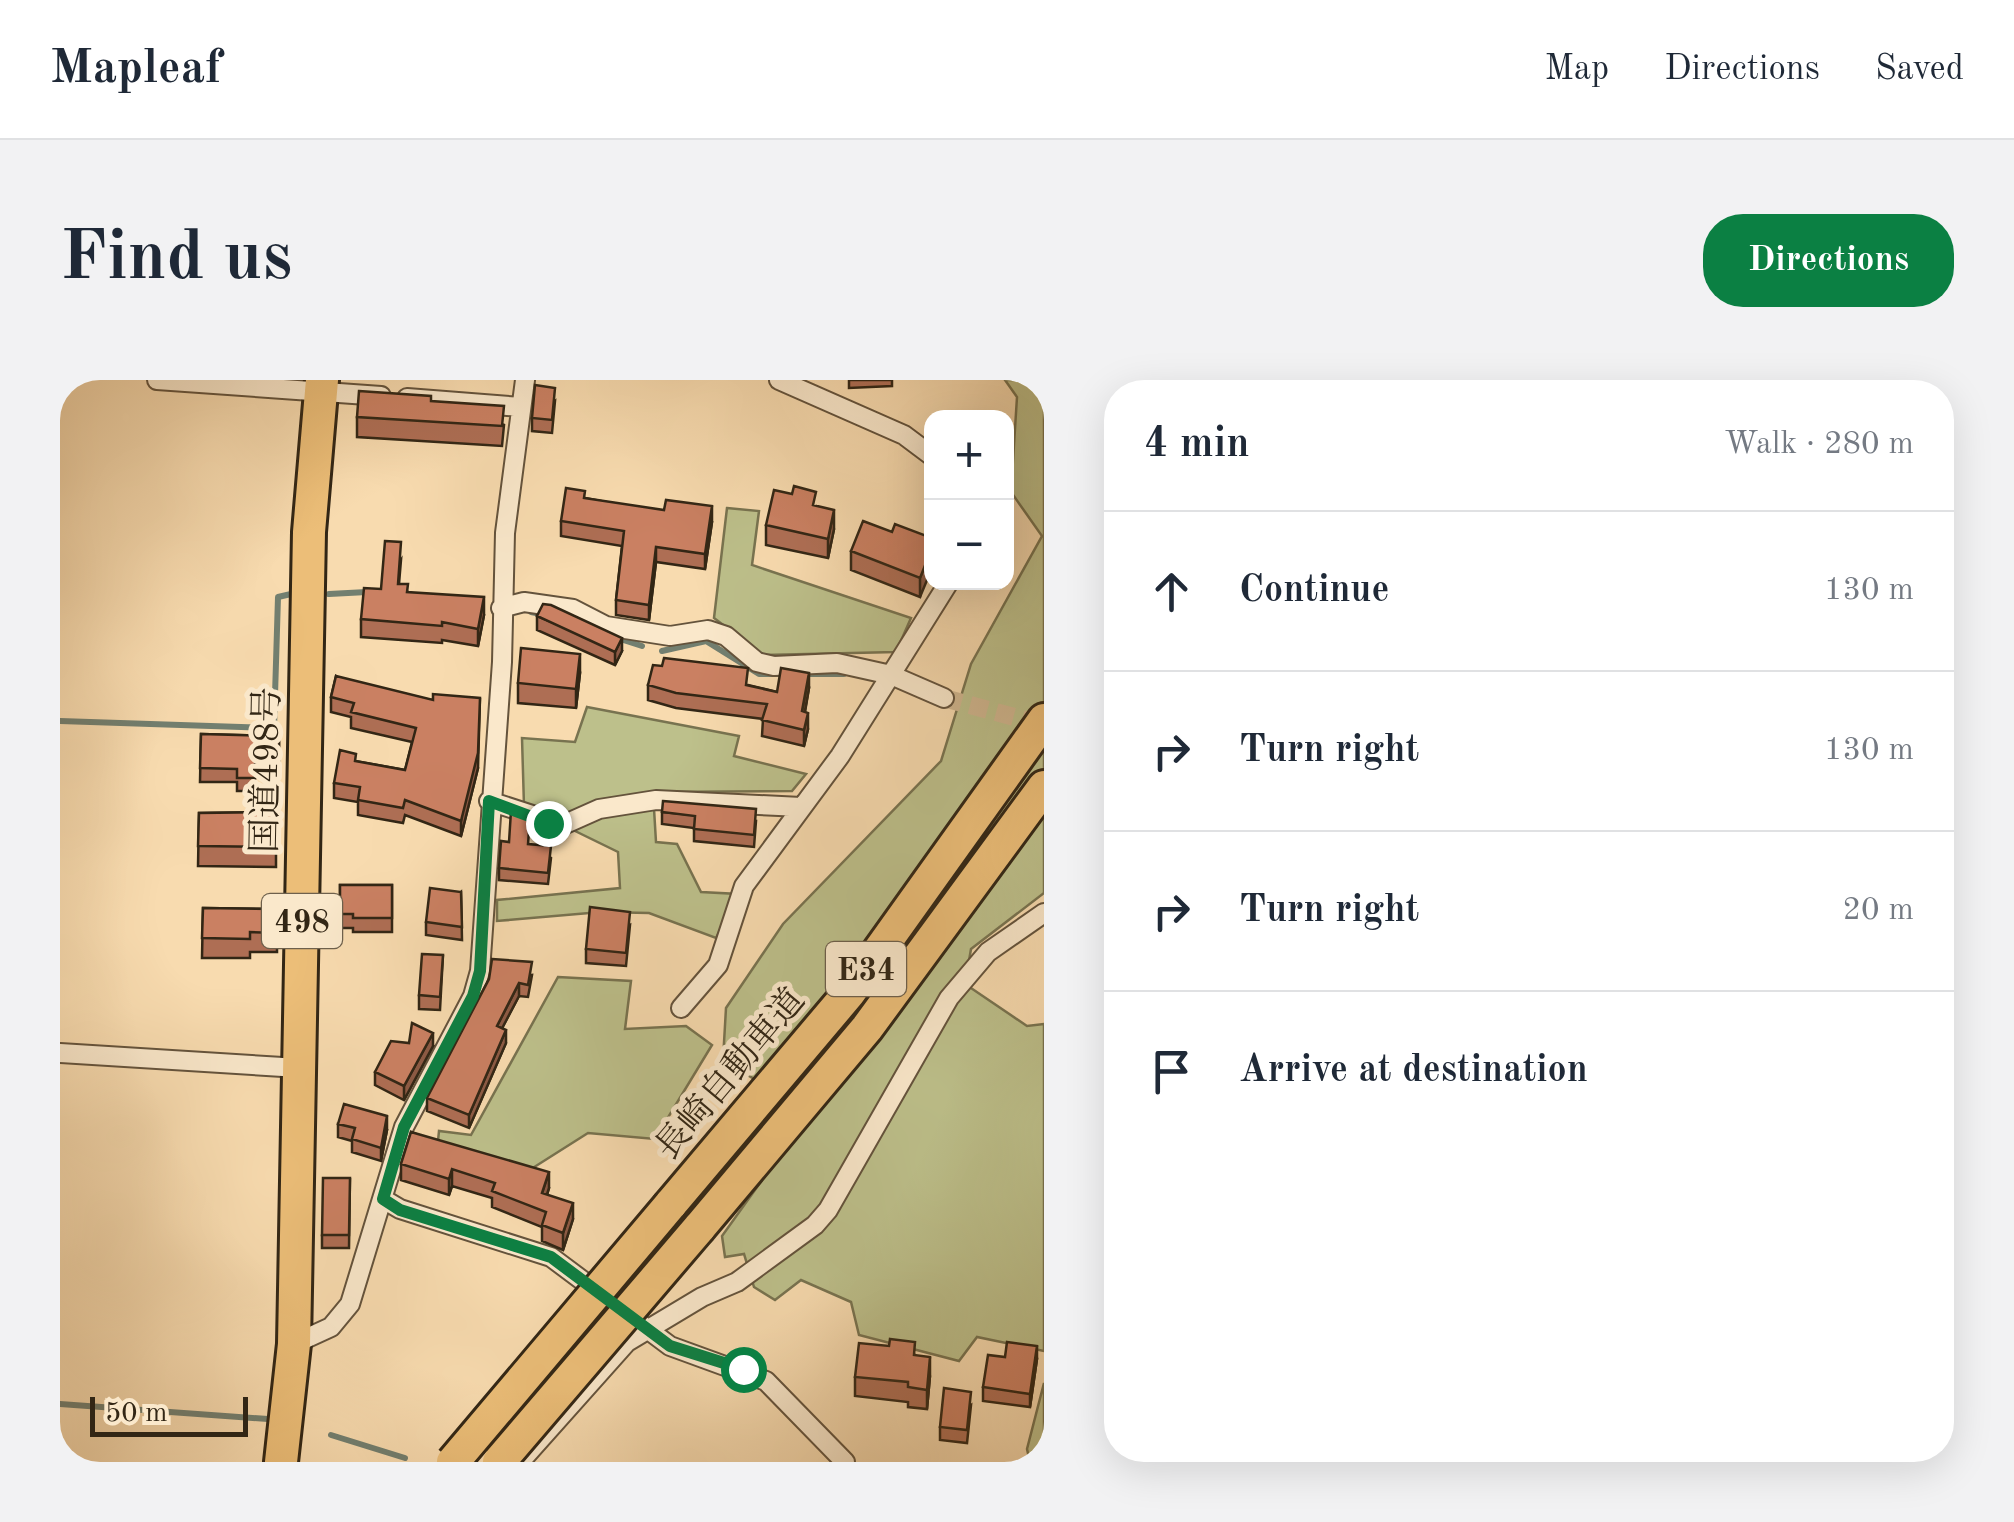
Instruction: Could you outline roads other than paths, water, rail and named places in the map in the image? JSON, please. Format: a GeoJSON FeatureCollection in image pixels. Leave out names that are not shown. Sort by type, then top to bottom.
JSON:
{"type":"FeatureCollection","features":[{"type":"Feature","properties":{"kind":"highway","name":"国道498号"},"geometry":{"type":"LineString","coordinates":[[281,1462],[294,1344],[309,532],[321,386]]}},
{"type":"Feature","properties":{"kind":"highway","name":"長崎自動車道"},"geometry":{"type":"LineString","coordinates":[[452,1462],[850,993],[1044,720]]}},
{"type":"Feature","properties":{"kind":"highway","name":"E34"},"geometry":{"type":"LineString","coordinates":[[499,1462],[867,1028],[1044,787]]}},
{"type":"Feature","properties":{"kind":"street"},"geometry":{"type":"LineString","coordinates":[[157,380],[321,386],[522,407]]}},
{"type":"Feature","properties":{"kind":"street"},"geometry":{"type":"LineString","coordinates":[[294,1344],[331,1327],[350,1304],[404,1127],[476,984],[487,896],[489,801],[502,662],[504,533],[525,380]]}},
{"type":"Feature","properties":{"kind":"street"},"geometry":{"type":"LineString","coordinates":[[778,380],[904,435],[924,450]]}},
{"type":"Feature","properties":{"kind":"street"},"geometry":{"type":"LineString","coordinates":[[681,1008],[718,965],[744,886],[840,756],[944,590]]}},
{"type":"Feature","properties":{"kind":"street"},"geometry":{"type":"LineString","coordinates":[[501,608],[524,602],[573,609],[606,626],[670,636],[708,630],[726,636],[757,662],[774,666],[837,664],[891,675],[944,698]]}},
{"type":"Feature","properties":{"kind":"street"},"geometry":{"type":"LineString","coordinates":[[489,801],[548,823],[563,824],[599,809],[656,800],[801,807]]}},
{"type":"Feature","properties":{"kind":"street"},"geometry":{"type":"LineString","coordinates":[[520,1462],[627,1342],[702,1297],[737,1282],[814,1225],[828,1210],[950,998],[988,952],[1044,913]]}},
{"type":"Feature","properties":{"kind":"street"},"geometry":{"type":"LineString","coordinates":[[60,1053],[299,1068]]}},
{"type":"Feature","properties":{"kind":"street"},"geometry":{"type":"LineString","coordinates":[[383,1199],[400,1210],[551,1257],[670,1346],[766,1381],[845,1462]]}},
{"type":"Feature","properties":{"kind":"waterway"},"geometry":{"type":"LineString","coordinates":[[329,594],[367,592]]}},
{"type":"Feature","properties":{"kind":"waterway"},"geometry":{"type":"LineString","coordinates":[[60,721],[274,728],[278,597],[291,594]]}},
{"type":"Feature","properties":{"kind":"waterway"},"geometry":{"type":"LineString","coordinates":[[531,612],[546,615]]}},
{"type":"Feature","properties":{"kind":"waterway"},"geometry":{"type":"LineString","coordinates":[[614,637],[642,646]]}},
{"type":"Feature","properties":{"kind":"waterway"},"geometry":{"type":"LineString","coordinates":[[662,651],[706,641],[759,674],[778,674]]}},
{"type":"Feature","properties":{"kind":"waterway"},"geometry":{"type":"LineString","coordinates":[[800,674],[844,674]]}},
{"type":"Feature","properties":{"kind":"waterway"},"geometry":{"type":"LineString","coordinates":[[60,1404],[268,1419]]}},
{"type":"Feature","properties":{"kind":"waterway"},"geometry":{"type":"LineString","coordinates":[[331,1435],[405,1458]]}},
{"type":"Feature","properties":{"kind":"tunnel"},"geometry":{"type":"LineString","coordinates":[[944,698],[1044,725]]}}]}
